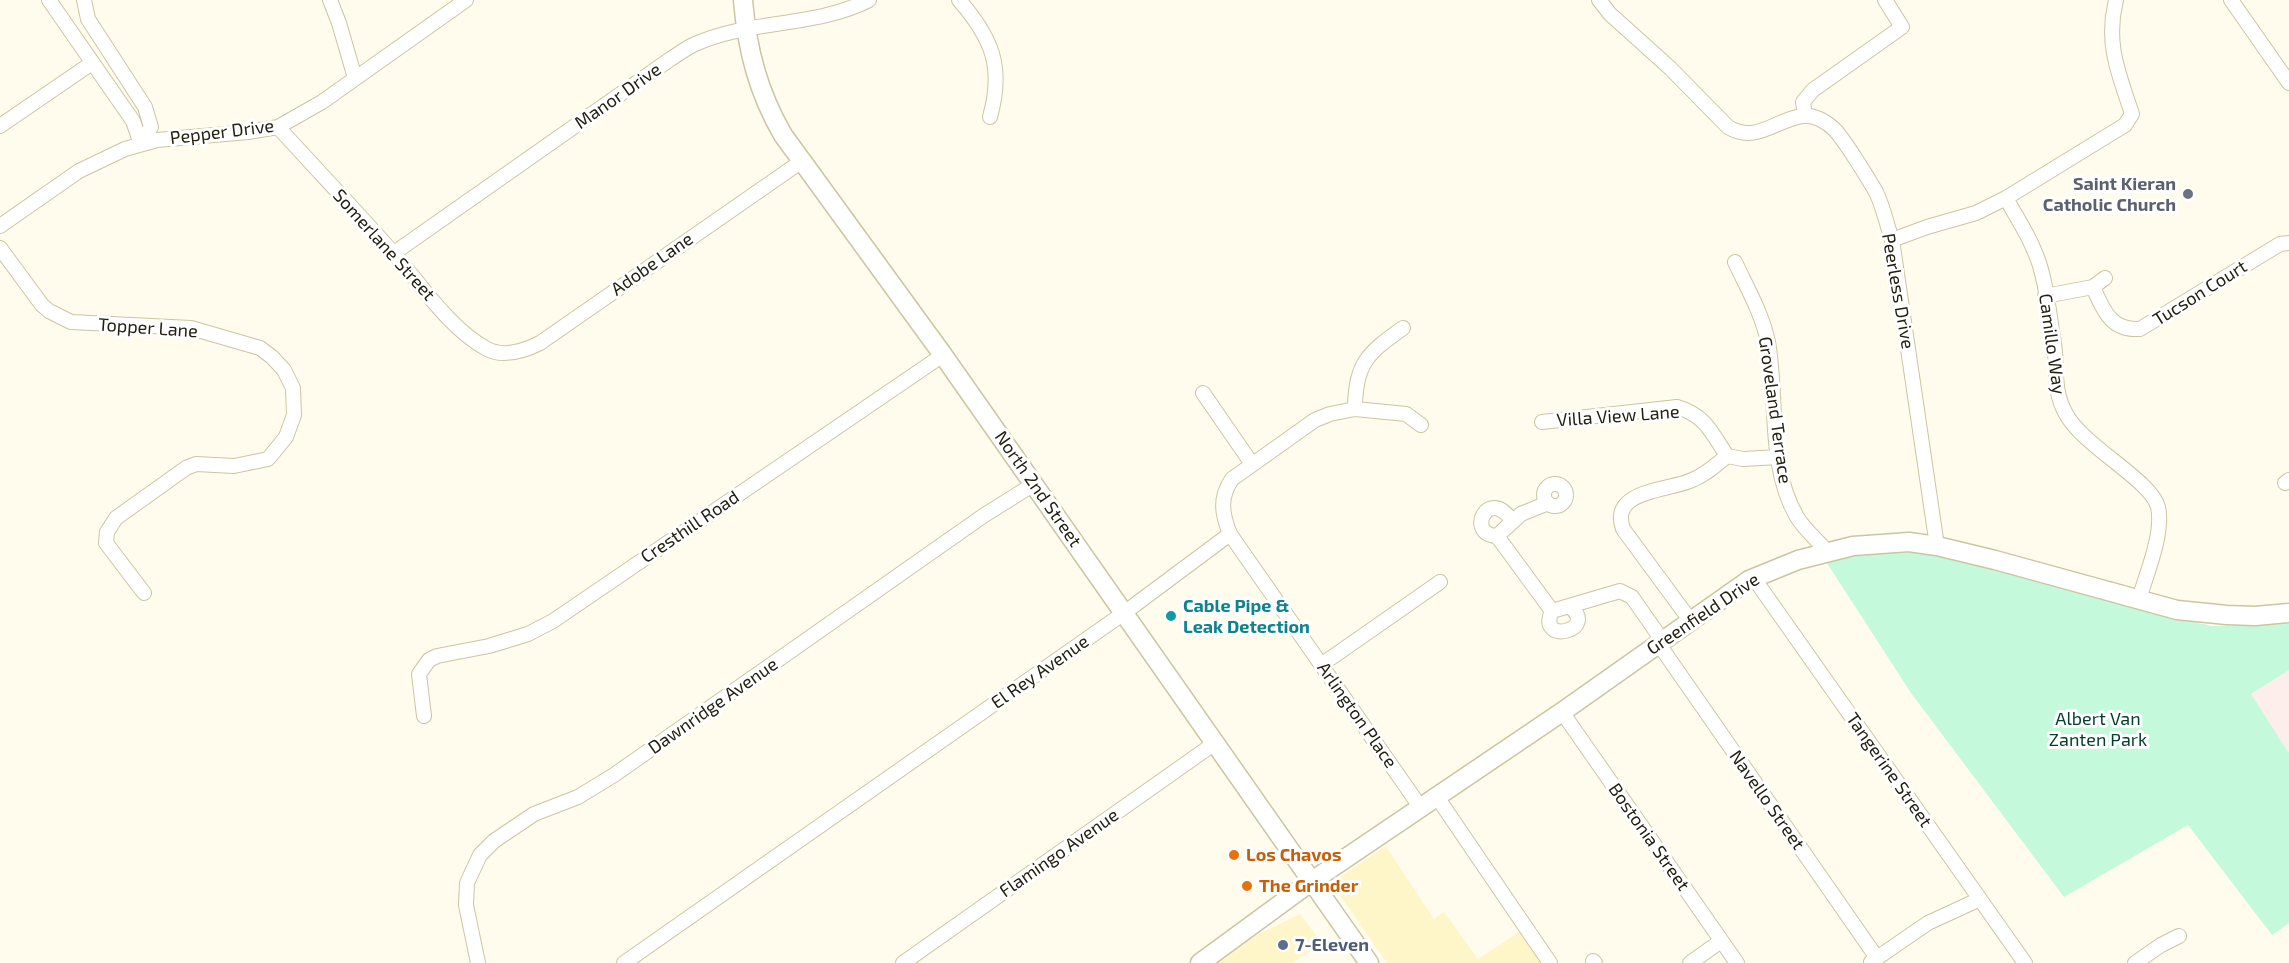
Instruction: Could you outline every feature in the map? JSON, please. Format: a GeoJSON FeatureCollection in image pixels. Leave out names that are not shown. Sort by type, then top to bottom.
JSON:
{"type":"FeatureCollection","features":[{"type":"Feature","properties":{"kind":"main road","name":"North 2nd Street"},"geometry":{"type":"LineString","coordinates":[[743,0],[745,30],[754,69],[768,107],[783,135],[943,355],[1369,963]]}},
{"type":"Feature","properties":{"kind":"main road","name":"Greenfield Drive"},"geometry":{"type":"LineString","coordinates":[[1200,963],[1279,908],[1312,881],[1562,712],[1690,620],[1754,578],[1827,551],[1853,546],[1909,543],[1937,546],[2177,610],[2217,615],[2255,616],[2289,613]]}},
{"type":"Feature","properties":{"kind":"street"},"geometry":{"type":"LineString","coordinates":[[49,0],[133,121],[141,144]]}},
{"type":"Feature","properties":{"kind":"street"},"geometry":{"type":"LineString","coordinates":[[84,0],[88,19],[145,107],[151,128],[141,144]]}},
{"type":"Feature","properties":{"kind":"street"},"geometry":{"type":"LineString","coordinates":[[330,0],[356,78]]}},
{"type":"Feature","properties":{"kind":"street","name":"Pepper Drive"},"geometry":{"type":"LineString","coordinates":[[0,226],[94,162],[141,144],[173,138],[248,132],[278,127],[322,102],[466,0]]}},
{"type":"Feature","properties":{"kind":"street","name":"Manor Drive"},"geometry":{"type":"LineString","coordinates":[[394,253],[669,60],[694,45],[745,30],[813,19],[870,0]]}},
{"type":"Feature","properties":{"kind":"street"},"geometry":{"type":"LineString","coordinates":[[958,0],[978,22],[986,37],[996,68],[995,97],[990,117]]}},
{"type":"Feature","properties":{"kind":"street"},"geometry":{"type":"LineString","coordinates":[[1599,0],[1610,14],[1670,68],[1723,123],[1734,131],[1747,134],[1759,133],[1792,118],[1805,115],[1803,102],[1813,90],[1902,27],[1885,0]]}},
{"type":"Feature","properties":{"kind":"street"},"geometry":{"type":"LineString","coordinates":[[1892,240],[1976,213],[2006,198],[2125,125],[2132,114],[2122,87],[2111,44],[2116,0]]}},
{"type":"Feature","properties":{"kind":"street"},"geometry":{"type":"LineString","coordinates":[[2231,0],[2289,83]]}},
{"type":"Feature","properties":{"kind":"street"},"geometry":{"type":"LineString","coordinates":[[0,126],[92,63]]}},
{"type":"Feature","properties":{"kind":"street","name":"Peerless Drive"},"geometry":{"type":"LineString","coordinates":[[1805,115],[1818,117],[1835,130],[1876,194],[1892,240],[1937,546]]}},
{"type":"Feature","properties":{"kind":"street","name":"Somerlane Street"},"geometry":{"type":"LineString","coordinates":[[278,127],[454,322],[469,337],[489,350],[497,352]]}},
{"type":"Feature","properties":{"kind":"street","name":"Adobe Lane"},"geometry":{"type":"LineString","coordinates":[[497,352],[521,351],[540,343],[802,161]]}},
{"type":"Feature","properties":{"kind":"street","name":"Camillo Way"},"geometry":{"type":"LineString","coordinates":[[2006,198],[2035,250],[2042,274],[2054,347],[2054,374],[2065,412],[2075,429],[2150,492],[2157,507],[2158,534],[2139,600]]}},
{"type":"Feature","properties":{"kind":"street","name":"Tucson Court"},"geometry":{"type":"LineString","coordinates":[[2093,287],[2105,315],[2121,325],[2140,329],[2280,244],[2289,243]]}},
{"type":"Feature","properties":{"kind":"street","name":"Topper Lane"},"geometry":{"type":"LineString","coordinates":[[0,248],[42,305],[71,322],[191,328],[260,348],[284,370],[293,388],[294,415],[286,437],[268,459],[234,466],[196,464],[116,518],[107,532],[106,543],[144,593]]}},
{"type":"Feature","properties":{"kind":"street","name":"Groveland Terrace"},"geometry":{"type":"LineString","coordinates":[[1735,262],[1757,306],[1767,342],[1779,457],[1786,492],[1798,519],[1827,551]]}},
{"type":"Feature","properties":{"kind":"street"},"geometry":{"type":"LineString","coordinates":[[2045,296],[2093,287],[2105,278]]}},
{"type":"Feature","properties":{"kind":"street"},"geometry":{"type":"LineString","coordinates":[[1355,409],[1355,391],[1360,369],[1374,348],[1403,328]]}},
{"type":"Feature","properties":{"kind":"street","name":"Cresthill Road"},"geometry":{"type":"LineString","coordinates":[[424,716],[419,674],[429,660],[437,656],[489,646],[528,634],[553,621],[943,355]]}},
{"type":"Feature","properties":{"kind":"street"},"geometry":{"type":"LineString","coordinates":[[1203,393],[1252,464]]}},
{"type":"Feature","properties":{"kind":"street","name":"Villa View Lane"},"geometry":{"type":"LineString","coordinates":[[1542,422],[1677,407],[1690,411],[1703,419],[1727,456]]}},
{"type":"Feature","properties":{"kind":"street"},"geometry":{"type":"LineString","coordinates":[[1230,534],[1222,514],[1222,504],[1232,479],[1316,420],[1330,414],[1355,409],[1406,414],[1421,425]]}},
{"type":"Feature","properties":{"kind":"street"},"geometry":{"type":"LineString","coordinates":[[1690,620],[1623,529],[1620,521],[1621,512],[1629,501],[1657,489],[1692,481],[1727,456],[1743,459],[1779,457]]}},
{"type":"Feature","properties":{"kind":"street","name":"Dawnridge Avenue"},"geometry":{"type":"LineString","coordinates":[[478,963],[466,905],[467,883],[476,862],[494,841],[534,814],[578,797],[614,775],[976,521],[1034,484]]}},
{"type":"Feature","properties":{"kind":"street"},"geometry":{"type":"LineString","coordinates":[[1497,536],[1521,514],[1548,503]]}},
{"type":"Feature","properties":{"kind":"street"},"geometry":{"type":"LineString","coordinates":[[1512,521],[1505,512],[1498,508],[1484,513],[1481,521],[1483,529],[1489,535],[1497,536],[1552,611]]}},
{"type":"Feature","properties":{"kind":"street","name":"El Rey Avenue"},"geometry":{"type":"LineString","coordinates":[[626,963],[1124,612],[1230,534]]}},
{"type":"Feature","properties":{"kind":"street","name":"Arlington Place"},"geometry":{"type":"LineString","coordinates":[[1230,534],[1421,808]]}},
{"type":"Feature","properties":{"kind":"street","name":"Tangerine Street"},"geometry":{"type":"LineString","coordinates":[[1754,578],[2025,963]]}},
{"type":"Feature","properties":{"kind":"street"},"geometry":{"type":"LineString","coordinates":[[1321,665],[1440,582]]}},
{"type":"Feature","properties":{"kind":"street","name":"Navello Street"},"geometry":{"type":"LineString","coordinates":[[1569,606],[1620,591],[1628,594],[1873,960]]}},
{"type":"Feature","properties":{"kind":"street"},"geometry":{"type":"LineString","coordinates":[[1569,606],[1577,617],[1575,626],[1569,631],[1557,631],[1551,626],[1549,618],[1552,611],[1569,606]]}},
{"type":"Feature","properties":{"kind":"street","name":"Bostonia Street"},"geometry":{"type":"LineString","coordinates":[[1562,712],[1737,963]]}},
{"type":"Feature","properties":{"kind":"street","name":"Flamingo Avenue"},"geometry":{"type":"LineString","coordinates":[[903,963],[1215,743]]}},
{"type":"Feature","properties":{"kind":"street"},"geometry":{"type":"LineString","coordinates":[[1437,797],[1550,963]]}},
{"type":"Feature","properties":{"kind":"street"},"geometry":{"type":"LineString","coordinates":[[1873,960],[1928,923],[1980,899]]}},
{"type":"Feature","properties":{"kind":"street"},"geometry":{"type":"LineString","coordinates":[[2135,963],[2179,936]]}},
{"type":"Feature","properties":{"kind":"street"},"geometry":{"type":"LineString","coordinates":[[1690,963],[1721,941]]}},
{"type":"Feature","properties":{"kind":"shaded area"},"geometry":{"type":"Polygon","coordinates":[[[2289,670],[2289,753],[2251,694],[2289,670]]]}},
{"type":"Feature","properties":{"kind":"shaded area"},"geometry":{"type":"Polygon","coordinates":[[[1386,846],[1434,919],[1444,912],[1478,959],[1521,931],[1543,963],[1387,963],[1333,885],[1336,880],[1386,846]]]}},
{"type":"Feature","properties":{"kind":"shaded area"},"geometry":{"type":"Polygon","coordinates":[[[1300,914],[1322,943],[1293,963],[1215,963],[1249,939],[1300,914]]]}},
{"type":"Feature","properties":{"kind":"green space","name":"Albert Van Zanten Park"},"geometry":{"type":"Polygon","coordinates":[[[1919,550],[1998,568],[2149,612],[2212,626],[2289,624],[2289,670],[2251,694],[2289,753],[2289,923],[2272,935],[2188,825],[2064,897],[1911,693],[1823,557],[1919,550]]]}},
{"type":"Feature","properties":{"kind":"place","name":"Saint Kieran Catholic Church"},"geometry":{"type":"Point","coordinates":[2188,194]}},
{"type":"Feature","properties":{"kind":"place","name":"Cable Pipe & Leak Detection"},"geometry":{"type":"Point","coordinates":[1171,616]}},
{"type":"Feature","properties":{"kind":"place","name":"Los Chavos"},"geometry":{"type":"Point","coordinates":[1234,855]}},
{"type":"Feature","properties":{"kind":"place","name":"The Grinder"},"geometry":{"type":"Point","coordinates":[1247,886]}},
{"type":"Feature","properties":{"kind":"place","name":"7-Eleven"},"geometry":{"type":"Point","coordinates":[1283,945]}}]}
